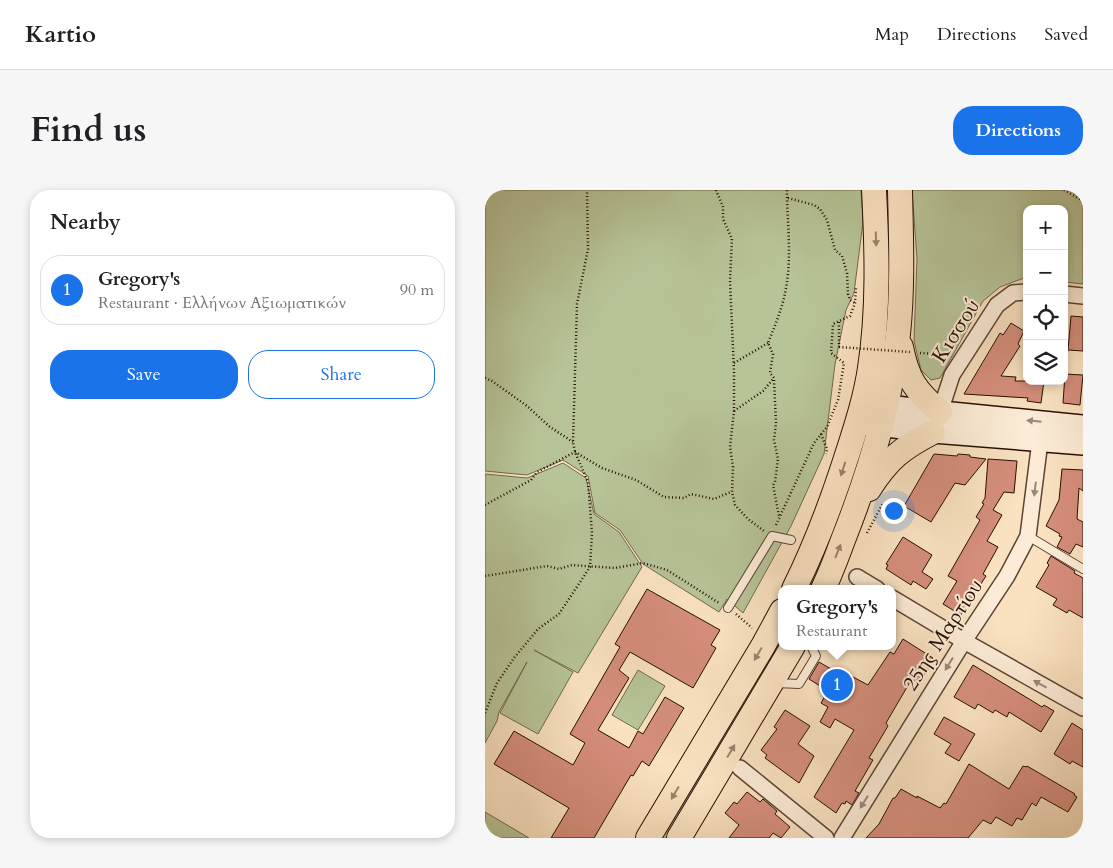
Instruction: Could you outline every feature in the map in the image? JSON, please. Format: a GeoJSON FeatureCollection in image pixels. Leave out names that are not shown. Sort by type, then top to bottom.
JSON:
{"type":"FeatureCollection","features":[{"type":"Feature","properties":{"kind":"main road"},"geometry":{"type":"LineString","coordinates":[[796,585],[834,496],[860,412],[870,368],[874,331],[877,244],[874,190]]}},
{"type":"Feature","properties":{"kind":"main road"},"geometry":{"type":"LineString","coordinates":[[854,514],[885,466],[936,422],[925,400],[914,386],[905,369],[899,190]]}},
{"type":"Feature","properties":{"kind":"main road"},"geometry":{"type":"LineString","coordinates":[[825,585],[854,514],[883,416],[894,371],[904,343]]}},
{"type":"Feature","properties":{"kind":"main road"},"geometry":{"type":"LineString","coordinates":[[648,838],[778,619]]}},
{"type":"Feature","properties":{"kind":"main road"},"geometry":{"type":"LineString","coordinates":[[679,838],[791,650]]}},
{"type":"Feature","properties":{"kind":"street","name":"Κισσού"},"geometry":{"type":"LineString","coordinates":[[936,422],[952,376],[997,305],[1013,293],[1023,292]]}},
{"type":"Feature","properties":{"kind":"street"},"geometry":{"type":"LineString","coordinates":[[1068,294],[1083,296]]}},
{"type":"Feature","properties":{"kind":"street"},"geometry":{"type":"LineString","coordinates":[[860,412],[936,422],[1040,441],[1083,444]]}},
{"type":"Feature","properties":{"kind":"street"},"geometry":{"type":"LineString","coordinates":[[936,422],[1083,426]]}},
{"type":"Feature","properties":{"kind":"street","name":"25ης Μαρτίου"},"geometry":{"type":"LineString","coordinates":[[842,838],[964,641],[1007,576],[1027,536],[1040,441]]}},
{"type":"Feature","properties":{"kind":"street"},"geometry":{"type":"LineString","coordinates":[[857,577],[870,585]]}},
{"type":"Feature","properties":{"kind":"street"},"geometry":{"type":"LineString","coordinates":[[896,600],[1083,708]]}},
{"type":"Feature","properties":{"kind":"street"},"geometry":{"type":"LineString","coordinates":[[740,768],[826,838]]}},
{"type":"Feature","properties":{"kind":"lane"},"geometry":{"type":"LineString","coordinates":[[728,608],[772,536],[791,540]]}},
{"type":"Feature","properties":{"kind":"lane"},"geometry":{"type":"LineString","coordinates":[[1027,536],[1083,569]]}},
{"type":"Feature","properties":{"kind":"lane"},"geometry":{"type":"LineString","coordinates":[[771,683],[799,684],[816,656],[813,650]]}},
{"type":"Feature","properties":{"kind":"path"},"geometry":{"type":"LineString","coordinates":[[485,713],[497,683],[514,658],[538,629],[559,614],[590,567],[592,533],[587,482],[573,442],[577,304],[588,249],[587,190]]}},
{"type":"Feature","properties":{"kind":"path"},"geometry":{"type":"LineString","coordinates":[[716,190],[723,207],[723,219],[733,239],[730,280],[734,363],[734,411],[730,447],[733,467],[732,492],[735,505],[748,519],[772,536],[813,443],[827,428],[838,400],[844,363],[831,353],[833,324],[850,316],[855,303],[856,285]]}},
{"type":"Feature","properties":{"kind":"path"},"geometry":{"type":"LineString","coordinates":[[734,363],[768,343],[781,310],[788,269],[787,190]]}},
{"type":"Feature","properties":{"kind":"path"},"geometry":{"type":"LineString","coordinates":[[1064,190],[1083,201]]}},
{"type":"Feature","properties":{"kind":"path"},"geometry":{"type":"LineString","coordinates":[[1081,190],[1083,194]]}},
{"type":"Feature","properties":{"kind":"path"},"geometry":{"type":"LineString","coordinates":[[787,198],[814,205],[820,209],[827,220],[835,250],[843,256],[847,273],[848,294],[850,300],[855,303]]}},
{"type":"Feature","properties":{"kind":"path"},"geometry":{"type":"LineString","coordinates":[[839,322],[839,347],[904,343]]}},
{"type":"Feature","properties":{"kind":"path"},"geometry":{"type":"LineString","coordinates":[[768,343],[773,354],[770,373],[774,378],[776,423],[774,440],[778,460],[775,482],[773,484],[780,518]]}},
{"type":"Feature","properties":{"kind":"path"},"geometry":{"type":"LineString","coordinates":[[919,353],[938,354],[959,364]]}},
{"type":"Feature","properties":{"kind":"path"},"geometry":{"type":"LineString","coordinates":[[485,378],[527,406],[550,428],[573,442]]}},
{"type":"Feature","properties":{"kind":"path"},"geometry":{"type":"LineString","coordinates":[[734,411],[763,391],[774,378]]}},
{"type":"Feature","properties":{"kind":"path"},"geometry":{"type":"LineString","coordinates":[[821,434],[827,449],[827,457]]}},
{"type":"Feature","properties":{"kind":"path"},"geometry":{"type":"LineString","coordinates":[[575,452],[602,468],[636,480],[664,497],[685,498],[691,494],[714,499],[732,492]]}},
{"type":"Feature","properties":{"kind":"path"},"geometry":{"type":"LineString","coordinates":[[485,505],[531,480],[537,472],[575,452]]}},
{"type":"Feature","properties":{"kind":"path"},"geometry":{"type":"LineString","coordinates":[[864,540],[887,497]]}},
{"type":"Feature","properties":{"kind":"path"},"geometry":{"type":"LineString","coordinates":[[485,576],[547,566],[559,569],[572,565],[615,568],[643,563],[667,570],[728,608],[755,631],[755,640],[763,646]]}},
{"type":"Feature","properties":{"kind":"green space"},"geometry":{"type":"Polygon","coordinates":[[[485,190],[861,190],[863,222],[854,293],[846,310],[835,364],[824,454],[791,526],[743,613],[727,599],[719,612],[643,564],[620,530],[595,513],[588,476],[563,460],[527,475],[485,471],[485,190]]]}},
{"type":"Feature","properties":{"kind":"green space"},"geometry":{"type":"Polygon","coordinates":[[[912,190],[1083,190],[1083,284],[1068,282],[1068,205],[1023,205],[1023,278],[1000,287],[983,301],[940,378],[931,380],[921,370],[914,341],[917,259],[912,190]]]}},
{"type":"Feature","properties":{"kind":"green space"},"geometry":{"type":"Polygon","coordinates":[[[866,435],[832,544],[813,585],[803,585],[861,441],[866,435]]]}},
{"type":"Feature","properties":{"kind":"green space"},"geometry":{"type":"Polygon","coordinates":[[[563,463],[586,478],[594,514],[619,532],[642,567],[578,673],[534,650],[573,672],[538,734],[500,713],[527,662],[499,712],[497,721],[485,743],[485,474],[527,478],[563,463]]]}},
{"type":"Feature","properties":{"kind":"green space"},"geometry":{"type":"Polygon","coordinates":[[[778,631],[778,648],[667,838],[658,838],[778,631]]]}},
{"type":"Feature","properties":{"kind":"green space"},"geometry":{"type":"Polygon","coordinates":[[[638,670],[665,686],[638,730],[612,715],[638,670]]]}},
{"type":"Feature","properties":{"kind":"green space"},"geometry":{"type":"Polygon","coordinates":[[[485,812],[529,838],[485,838],[485,812]]]}},
{"type":"Feature","properties":{"kind":"building"},"geometry":{"type":"Polygon","coordinates":[[[1071,316],[1083,317],[1083,351],[1068,350],[1071,316]]]}},
{"type":"Feature","properties":{"kind":"building"},"geometry":{"type":"Polygon","coordinates":[[[1011,323],[1023,330],[1018,344],[1020,346],[1001,376],[1016,377],[1015,381],[1023,381],[1023,385],[1043,385],[1041,403],[1027,401],[1028,398],[964,394],[1000,333],[1003,335],[1011,323]]]}},
{"type":"Feature","properties":{"kind":"building"},"geometry":{"type":"Polygon","coordinates":[[[1068,374],[1083,375],[1080,405],[1063,403],[1064,385],[1068,385],[1068,374]]]}},
{"type":"Feature","properties":{"kind":"building"},"geometry":{"type":"Polygon","coordinates":[[[934,454],[970,455],[970,457],[986,459],[965,485],[955,483],[931,522],[904,506],[934,454]]]}},
{"type":"Feature","properties":{"kind":"building"},"geometry":{"type":"Polygon","coordinates":[[[988,459],[1017,461],[1014,493],[1004,492],[993,510],[1002,515],[987,541],[998,547],[983,574],[986,576],[961,615],[943,604],[957,581],[948,576],[980,520],[976,517],[984,504],[982,503],[985,498],[988,459]]]}},
{"type":"Feature","properties":{"kind":"building"},"geometry":{"type":"Polygon","coordinates":[[[1062,469],[1083,470],[1083,491],[1079,488],[1077,519],[1083,522],[1083,547],[1076,544],[1070,554],[1057,547],[1062,537],[1059,536],[1060,534],[1046,526],[1059,500],[1062,469]]]}},
{"type":"Feature","properties":{"kind":"building"},"geometry":{"type":"Polygon","coordinates":[[[903,537],[932,555],[922,572],[933,579],[926,589],[913,581],[911,585],[886,569],[888,565],[886,564],[903,537]]]}},
{"type":"Feature","properties":{"kind":"building"},"geometry":{"type":"Polygon","coordinates":[[[1051,556],[1083,578],[1083,618],[1069,610],[1067,613],[1053,605],[1057,599],[1036,587],[1049,565],[1047,563],[1051,556]]]}},
{"type":"Feature","properties":{"kind":"building"},"geometry":{"type":"Polygon","coordinates":[[[647,589],[720,630],[711,645],[716,648],[693,688],[630,652],[619,670],[629,678],[598,730],[629,748],[638,731],[643,734],[665,697],[684,708],[649,766],[642,761],[633,776],[631,775],[594,838],[551,838],[569,808],[494,764],[514,731],[573,765],[585,743],[570,734],[620,647],[615,644],[647,589]]]}},
{"type":"Feature","properties":{"kind":"building"},"geometry":{"type":"Polygon","coordinates":[[[903,639],[933,658],[932,663],[917,686],[910,682],[886,723],[888,726],[869,758],[873,760],[855,791],[859,793],[852,805],[846,801],[845,804],[842,803],[836,813],[814,797],[854,730],[835,719],[830,728],[820,722],[828,707],[821,703],[828,691],[809,679],[819,662],[838,673],[840,670],[868,685],[890,652],[894,654],[903,639]]]}},
{"type":"Feature","properties":{"kind":"building"},"geometry":{"type":"Polygon","coordinates":[[[973,665],[1042,707],[1044,705],[1054,711],[1041,732],[1009,712],[1007,717],[995,710],[993,713],[978,704],[975,709],[954,697],[973,665]]]}},
{"type":"Feature","properties":{"kind":"building"},"geometry":{"type":"Polygon","coordinates":[[[785,710],[810,726],[798,744],[814,756],[799,783],[765,758],[767,755],[761,750],[777,729],[774,727],[785,710]]]}},
{"type":"Feature","properties":{"kind":"building"},"geometry":{"type":"Polygon","coordinates":[[[944,717],[975,734],[959,761],[945,753],[951,744],[934,734],[944,717]]]}},
{"type":"Feature","properties":{"kind":"building"},"geometry":{"type":"Polygon","coordinates":[[[1072,723],[1083,730],[1083,767],[1072,761],[1070,764],[1054,754],[1072,723]]]}},
{"type":"Feature","properties":{"kind":"building"},"geometry":{"type":"Polygon","coordinates":[[[969,764],[1009,789],[1023,766],[1027,766],[1077,797],[1068,812],[1041,797],[1036,806],[1032,803],[1022,820],[1017,818],[1012,826],[996,817],[991,824],[983,820],[968,838],[866,838],[879,824],[893,798],[901,789],[940,808],[944,803],[946,804],[969,764]]]}},
{"type":"Feature","properties":{"kind":"building"},"geometry":{"type":"Polygon","coordinates":[[[747,792],[760,802],[763,799],[777,811],[775,814],[790,827],[781,838],[773,833],[769,838],[729,838],[739,825],[725,813],[734,802],[737,804],[747,792]]]}},
{"type":"Feature","properties":{"kind":"place","name":"Gregory's"},"geometry":{"type":"Point","coordinates":[837,685]}}]}
